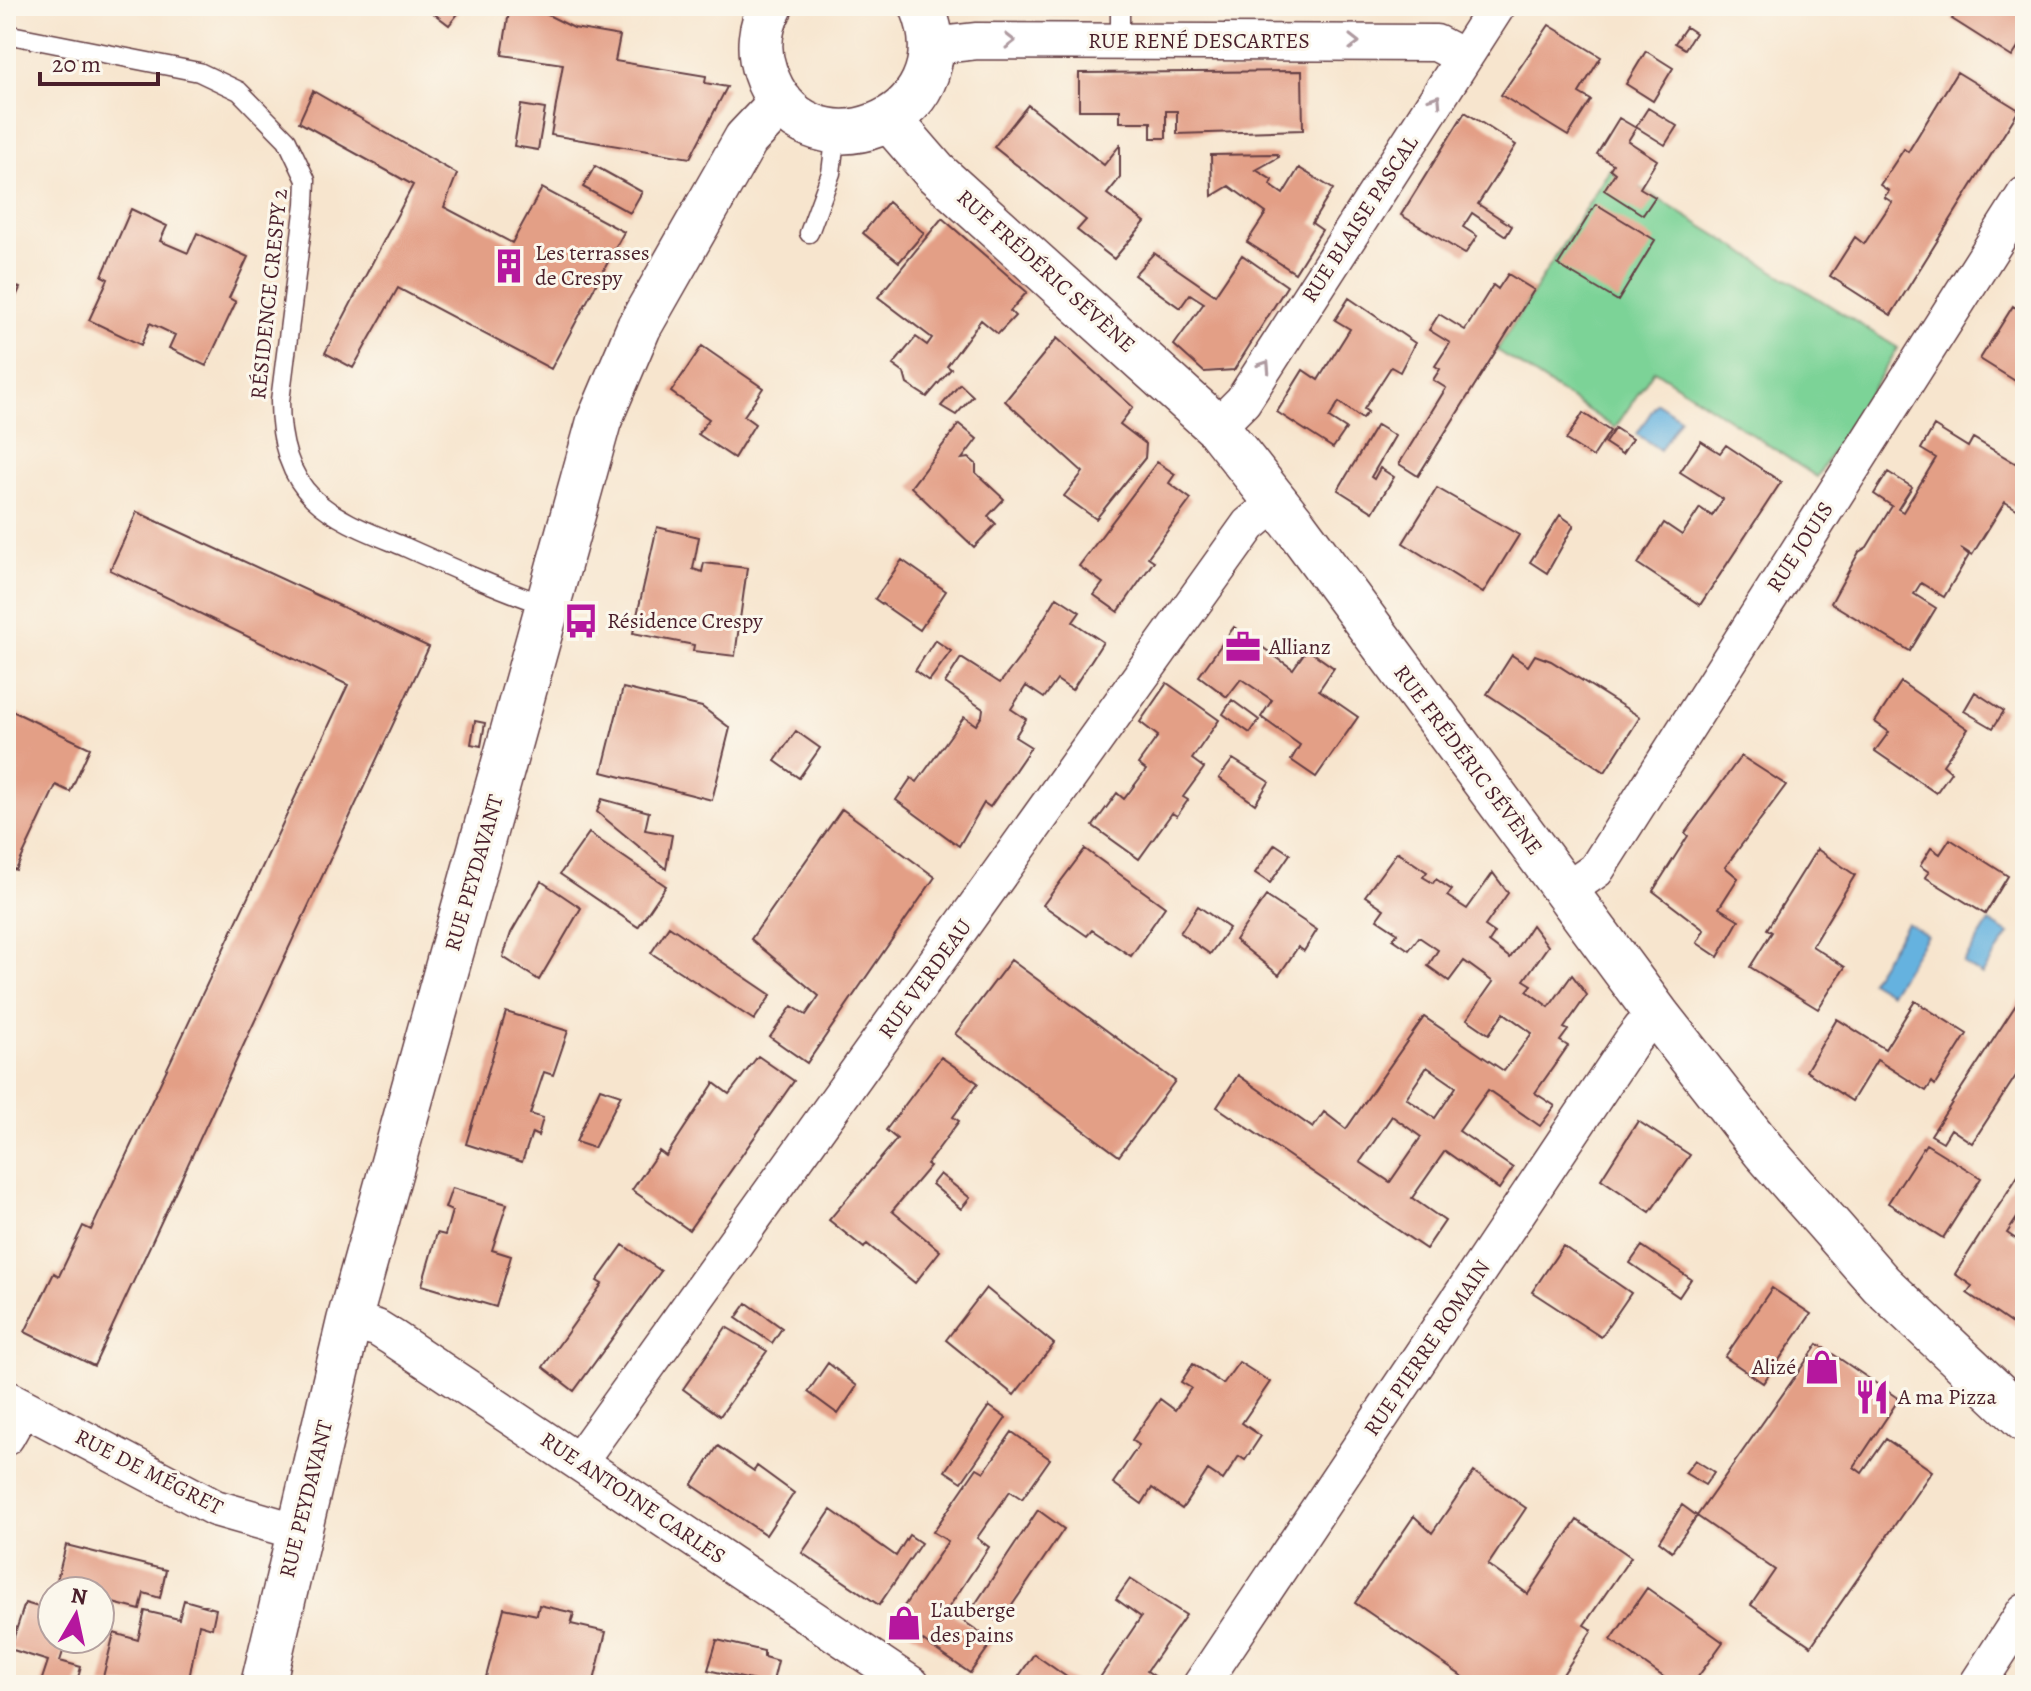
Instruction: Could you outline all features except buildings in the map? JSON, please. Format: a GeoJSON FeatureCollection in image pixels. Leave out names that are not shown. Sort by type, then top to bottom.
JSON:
{"type":"FeatureCollection","features":[{"type":"Feature","properties":{"kind":"street","name":"RUE BLAISE PASCAL"},"geometry":{"type":"LineString","coordinates":[[1217,427],[1243,401],[1497,6]]}},
{"type":"Feature","properties":{"kind":"street"},"geometry":{"type":"LineString","coordinates":[[760,9],[761,61],[768,83],[781,102],[816,127],[836,131],[864,130],[890,120],[912,101],[927,76],[927,26]]}},
{"type":"Feature","properties":{"kind":"street","name":"RUE RENÉ DESCARTES"},"geometry":{"type":"LineString","coordinates":[[927,26],[977,41],[1120,23],[1436,43],[1463,57]]}},
{"type":"Feature","properties":{"kind":"street","name":"RUE PEYDAVANT"},"geometry":{"type":"LineString","coordinates":[[263,1685],[349,1321],[599,421],[639,327],[746,139],[781,102]]}},
{"type":"Feature","properties":{"kind":"street","name":"RUE FRÉDÉRIC SÉVÈNE"},"geometry":{"type":"LineString","coordinates":[[890,120],[935,172],[1217,427],[1277,502],[1659,1017],[1764,1151],[1881,1284],[2025,1420]]}},
{"type":"Feature","properties":{"kind":"street","name":"RUE JOUIS"},"geometry":{"type":"LineString","coordinates":[[1566,891],[1596,870],[2025,195]]}},
{"type":"Feature","properties":{"kind":"street","name":"RUE VERDEAU"},"geometry":{"type":"LineString","coordinates":[[579,1461],[1240,538],[1258,515],[1277,502]]}},
{"type":"Feature","properties":{"kind":"street","name":"RUE PIERRE ROMAIN"},"geometry":{"type":"LineString","coordinates":[[1201,1685],[1632,1041],[1642,1028],[1659,1017]]}},
{"type":"Feature","properties":{"kind":"street","name":"RUE ANTOINE CARLES"},"geometry":{"type":"LineString","coordinates":[[349,1321],[377,1328],[393,1338],[912,1685]]}},
{"type":"Feature","properties":{"kind":"street","name":"RUE DE MÉGRET"},"geometry":{"type":"LineString","coordinates":[[12,1414],[215,1508],[299,1532]]}},
{"type":"Feature","properties":{"kind":"street"},"geometry":{"type":"LineString","coordinates":[[1977,1685],[2025,1611]]}},
{"type":"Feature","properties":{"kind":"lane","name":"RÉSIDENCE CRESPY 2"},"geometry":{"type":"LineString","coordinates":[[6,34],[199,72],[239,91],[287,140],[306,180],[280,401],[280,434],[293,470],[312,497],[345,521],[506,592],[548,606]]}},
{"type":"Feature","properties":{"kind":"lane"},"geometry":{"type":"LineString","coordinates":[[809,233],[831,173],[836,131]]}},
{"type":"Feature","properties":{"kind":"green space"},"geometry":{"type":"Polygon","coordinates":[[[1610,169],[1898,348],[1817,477],[1654,370],[1615,428],[1497,350],[1610,169]]]}},
{"type":"Feature","properties":{"kind":"water"},"geometry":{"type":"Polygon","coordinates":[[[1657,403],[1680,418],[1660,450],[1637,434],[1657,403]]]}},
{"type":"Feature","properties":{"kind":"water"},"geometry":{"type":"Polygon","coordinates":[[[1989,922],[2009,934],[1982,975],[1963,963],[1989,922]]]}},
{"type":"Feature","properties":{"kind":"water"},"geometry":{"type":"Polygon","coordinates":[[[1907,923],[1927,935],[1890,993],[1870,981],[1907,923]]]}},
{"type":"Feature","properties":{"kind":"place","name":"Les terrasses de Crespy"},"geometry":{"type":"Point","coordinates":[509,266]}},
{"type":"Feature","properties":{"kind":"place","name":"Résidence Crespy"},"geometry":{"type":"Point","coordinates":[581,621]}},
{"type":"Feature","properties":{"kind":"place","name":"Allianz"},"geometry":{"type":"Point","coordinates":[1243,647]}},
{"type":"Feature","properties":{"kind":"place","name":"Alizé"},"geometry":{"type":"Point","coordinates":[1822,1367]}},
{"type":"Feature","properties":{"kind":"place","name":"A ma Pizza"},"geometry":{"type":"Point","coordinates":[1872,1397]}},
{"type":"Feature","properties":{"kind":"place","name":"L'auberge des pains"},"geometry":{"type":"Point","coordinates":[904,1623]}}]}
